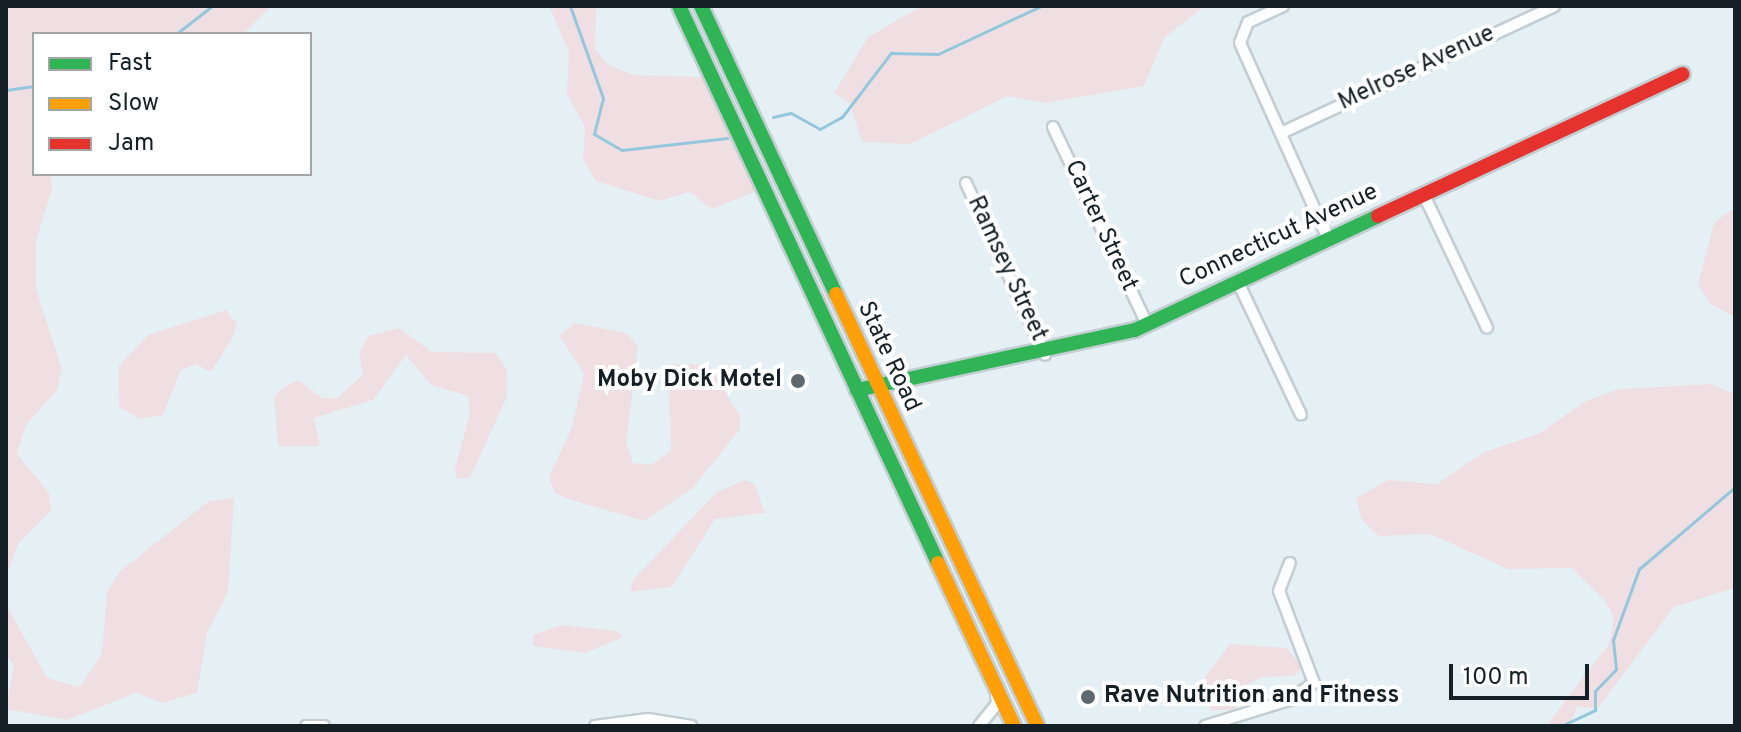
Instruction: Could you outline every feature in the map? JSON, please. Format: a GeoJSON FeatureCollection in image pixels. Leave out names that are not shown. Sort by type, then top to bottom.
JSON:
{"type":"FeatureCollection","features":[{"type":"Feature","properties":{"kind":"main road","name":"State Road"},"geometry":{"type":"LineString","coordinates":[[679,6],[1014,726]]}},
{"type":"Feature","properties":{"kind":"main road","name":"State Road"},"geometry":{"type":"LineString","coordinates":[[701,6],[1037,726]]}},
{"type":"Feature","properties":{"kind":"main road","name":"Connecticut Avenue"},"geometry":{"type":"LineString","coordinates":[[857,390],[876,383],[1045,355],[1147,324],[1327,237],[1682,74]]}},
{"type":"Feature","properties":{"kind":"street"},"geometry":{"type":"LineString","coordinates":[[1283,6],[1248,22],[1241,34],[1327,237]]}},
{"type":"Feature","properties":{"kind":"street","name":"Melrose Avenue"},"geometry":{"type":"LineString","coordinates":[[1281,133],[1554,6]]}},
{"type":"Feature","properties":{"kind":"street","name":"Carter Street"},"geometry":{"type":"LineString","coordinates":[[1053,127],[1147,324]]}},
{"type":"Feature","properties":{"kind":"street","name":"Ramsey Street"},"geometry":{"type":"LineString","coordinates":[[966,183],[1045,355]]}},
{"type":"Feature","properties":{"kind":"street"},"geometry":{"type":"LineString","coordinates":[[1423,193],[1487,328]]}},
{"type":"Feature","properties":{"kind":"street"},"geometry":{"type":"LineString","coordinates":[[1237,280],[1301,415]]}},
{"type":"Feature","properties":{"kind":"street"},"geometry":{"type":"LineString","coordinates":[[1205,726],[1289,700],[1314,683],[1279,591],[1290,563]]}},
{"type":"Feature","properties":{"kind":"street"},"geometry":{"type":"LineString","coordinates":[[973,637],[991,626]]}},
{"type":"Feature","properties":{"kind":"street"},"geometry":{"type":"LineString","coordinates":[[979,726],[997,704],[994,684]]}},
{"type":"Feature","properties":{"kind":"street"},"geometry":{"type":"LineString","coordinates":[[595,726],[648,719],[691,726]]}},
{"type":"Feature","properties":{"kind":"street"},"geometry":{"type":"LineString","coordinates":[[306,726],[324,726]]}},
{"type":"Feature","properties":{"kind":"shaded area"},"geometry":{"type":"Polygon","coordinates":[[[6,6],[271,6],[245,32],[32,32],[32,176],[51,176],[52,189],[36,241],[36,289],[62,369],[57,390],[26,425],[17,454],[49,493],[51,511],[18,544],[6,578],[6,6]]]}},
{"type":"Feature","properties":{"kind":"shaded area"},"geometry":{"type":"Polygon","coordinates":[[[549,6],[596,6],[595,49],[609,65],[634,75],[706,77],[737,135],[755,192],[711,209],[690,192],[659,201],[596,181],[583,160],[585,127],[567,94],[569,52],[549,6]]]}},
{"type":"Feature","properties":{"kind":"shaded area"},"geometry":{"type":"Polygon","coordinates":[[[922,6],[1205,6],[1165,37],[1144,86],[1045,103],[1007,96],[910,144],[862,142],[850,103],[834,93],[868,37],[922,6]]]}},
{"type":"Feature","properties":{"kind":"shaded area"},"geometry":{"type":"Polygon","coordinates":[[[1735,207],[1735,317],[1709,303],[1698,284],[1714,223],[1735,207]]]}},
{"type":"Feature","properties":{"kind":"shaded area"},"geometry":{"type":"Polygon","coordinates":[[[226,310],[237,324],[233,337],[211,372],[196,364],[181,370],[163,415],[140,419],[119,407],[118,367],[148,335],[226,310]]]}},
{"type":"Feature","properties":{"kind":"shaded area"},"geometry":{"type":"Polygon","coordinates":[[[575,323],[626,333],[638,346],[626,443],[633,463],[651,465],[671,451],[668,364],[709,365],[740,416],[740,429],[693,488],[644,521],[554,492],[549,477],[572,427],[584,374],[559,335],[575,323]]]}},
{"type":"Feature","properties":{"kind":"shaded area"},"geometry":{"type":"Polygon","coordinates":[[[399,328],[432,352],[496,353],[507,370],[507,396],[470,478],[456,478],[455,468],[470,414],[468,396],[431,385],[406,355],[373,400],[314,418],[320,446],[278,446],[274,398],[282,388],[298,380],[322,398],[337,398],[363,375],[359,354],[368,336],[399,328]]]}},
{"type":"Feature","properties":{"kind":"shaded area"},"geometry":{"type":"Polygon","coordinates":[[[1711,384],[1735,394],[1735,588],[1674,607],[1598,708],[1577,707],[1570,726],[1546,726],[1609,644],[1614,617],[1604,599],[1571,568],[1508,569],[1430,534],[1379,536],[1362,520],[1356,498],[1388,480],[1437,484],[1482,453],[1538,434],[1586,401],[1619,389],[1711,384]]]}},
{"type":"Feature","properties":{"kind":"shaded area"},"geometry":{"type":"Polygon","coordinates":[[[745,480],[754,483],[765,513],[715,519],[672,587],[631,592],[632,581],[717,492],[745,480]]]}},
{"type":"Feature","properties":{"kind":"shaded area"},"geometry":{"type":"Polygon","coordinates":[[[234,498],[228,592],[207,633],[197,693],[162,703],[136,693],[67,720],[6,709],[14,665],[6,655],[6,604],[47,678],[80,687],[102,653],[107,592],[120,571],[209,501],[234,498]]]}},
{"type":"Feature","properties":{"kind":"shaded area"},"geometry":{"type":"Polygon","coordinates":[[[561,625],[618,631],[623,637],[585,653],[533,646],[533,635],[561,625]]]}},
{"type":"Feature","properties":{"kind":"shaded area"},"geometry":{"type":"Polygon","coordinates":[[[1230,644],[1286,648],[1303,667],[1294,676],[1262,677],[1242,688],[1235,710],[1211,710],[1203,680],[1230,644]]]}},
{"type":"Feature","properties":{"kind":"waterway"},"geometry":{"type":"LineString","coordinates":[[179,32],[212,6]]}},
{"type":"Feature","properties":{"kind":"waterway"},"geometry":{"type":"LineString","coordinates":[[570,6],[603,98],[594,134],[622,150],[727,138]]}},
{"type":"Feature","properties":{"kind":"waterway"},"geometry":{"type":"LineString","coordinates":[[773,117],[791,113],[820,129],[842,117],[891,53],[938,54],[1041,6]]}},
{"type":"Feature","properties":{"kind":"waterway"},"geometry":{"type":"LineString","coordinates":[[6,90],[32,86]]}},
{"type":"Feature","properties":{"kind":"waterway"},"geometry":{"type":"LineString","coordinates":[[1561,726],[1595,710],[1595,691],[1616,669],[1613,640],[1639,569],[1735,487]]}},
{"type":"Feature","properties":{"kind":"traffic: fast"},"geometry":{"type":"LineString","coordinates":[[679,6],[938,563]]}},
{"type":"Feature","properties":{"kind":"traffic: fast"},"geometry":{"type":"LineString","coordinates":[[701,6],[836,294]]}},
{"type":"Feature","properties":{"kind":"traffic: fast"},"geometry":{"type":"LineString","coordinates":[[857,390],[1135,330],[1378,216]]}},
{"type":"Feature","properties":{"kind":"traffic: slow"},"geometry":{"type":"LineString","coordinates":[[836,294],[1037,726]]}},
{"type":"Feature","properties":{"kind":"traffic: slow"},"geometry":{"type":"LineString","coordinates":[[938,563],[1014,726]]}},
{"type":"Feature","properties":{"kind":"traffic: jam"},"geometry":{"type":"LineString","coordinates":[[1378,216],[1682,74]]}},
{"type":"Feature","properties":{"kind":"place","name":"Moby Dick Motel"},"geometry":{"type":"Point","coordinates":[798,381]}},
{"type":"Feature","properties":{"kind":"place","name":"Rave Nutrition and Fitness"},"geometry":{"type":"Point","coordinates":[1088,697]}}]}
